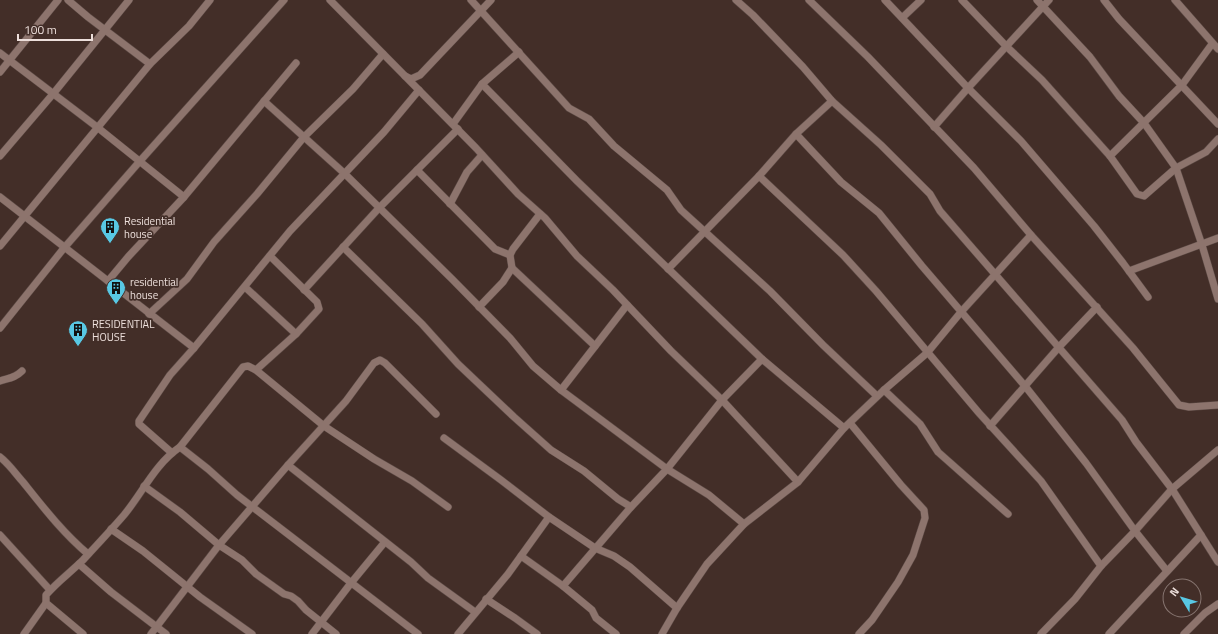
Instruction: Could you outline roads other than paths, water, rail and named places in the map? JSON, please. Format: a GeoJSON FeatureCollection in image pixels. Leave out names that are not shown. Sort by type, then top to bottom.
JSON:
{"type":"FeatureCollection","features":[{"type":"Feature","properties":{"kind":"street"},"geometry":{"type":"LineString","coordinates":[[0,72],[58,0]]}},
{"type":"Feature","properties":{"kind":"street"},"geometry":{"type":"LineString","coordinates":[[68,0],[150,64]]}},
{"type":"Feature","properties":{"kind":"street"},"geometry":{"type":"LineString","coordinates":[[0,156],[53,94],[129,0]]}},
{"type":"Feature","properties":{"kind":"street"},"geometry":{"type":"LineString","coordinates":[[0,246],[150,64],[189,26],[210,0]]}},
{"type":"Feature","properties":{"kind":"street"},"geometry":{"type":"LineString","coordinates":[[0,328],[64,248],[140,160],[284,0]]}},
{"type":"Feature","properties":{"kind":"street"},"geometry":{"type":"LineString","coordinates":[[330,0],[455,127],[518,194],[540,214],[577,256],[627,305],[671,352],[722,400],[798,482]]}},
{"type":"Feature","properties":{"kind":"street"},"geometry":{"type":"LineString","coordinates":[[471,0],[568,108],[589,119],[614,146],[667,190],[681,210],[770,291],[823,345],[877,396]]}},
{"type":"Feature","properties":{"kind":"street"},"geometry":{"type":"LineString","coordinates":[[405,76],[411,79],[420,75],[491,0]]}},
{"type":"Feature","properties":{"kind":"street"},"geometry":{"type":"LineString","coordinates":[[736,0],[753,15],[803,67],[832,101],[881,144],[930,194],[940,211],[995,276],[1122,420],[1136,442],[1172,489],[1218,562]]}},
{"type":"Feature","properties":{"kind":"street"},"geometry":{"type":"LineString","coordinates":[[809,0],[868,57],[974,168],[1031,236],[1097,307],[1179,405],[1189,407],[1218,405]]}},
{"type":"Feature","properties":{"kind":"street"},"geometry":{"type":"LineString","coordinates":[[885,0],[968,88],[1021,141],[1094,226],[1129,270],[1148,297]]}},
{"type":"Feature","properties":{"kind":"street"},"geometry":{"type":"LineString","coordinates":[[902,18],[921,0]]}},
{"type":"Feature","properties":{"kind":"street"},"geometry":{"type":"LineString","coordinates":[[962,0],[1006,47],[1042,80],[1110,156],[1140,196],[1144,196],[1176,168],[1206,152],[1218,139]]}},
{"type":"Feature","properties":{"kind":"street"},"geometry":{"type":"LineString","coordinates":[[1037,0],[1090,57],[1119,96],[1144,124],[1176,168],[1218,298]]}},
{"type":"Feature","properties":{"kind":"street"},"geometry":{"type":"LineString","coordinates":[[934,127],[1050,0]]}},
{"type":"Feature","properties":{"kind":"street"},"geometry":{"type":"LineString","coordinates":[[1104,0],[1119,19],[1218,124]]}},
{"type":"Feature","properties":{"kind":"street"},"geometry":{"type":"LineString","coordinates":[[1110,156],[1182,85],[1215,46],[1175,0]]}},
{"type":"Feature","properties":{"kind":"street"},"geometry":{"type":"LineString","coordinates":[[304,290],[342,247],[417,170],[455,127],[482,84],[519,52]]}},
{"type":"Feature","properties":{"kind":"street"},"geometry":{"type":"LineString","coordinates":[[0,53],[140,160],[184,197]]}},
{"type":"Feature","properties":{"kind":"street"},"geometry":{"type":"LineString","coordinates":[[150,314],[187,279],[214,242],[257,194],[304,137],[353,89],[383,54]]}},
{"type":"Feature","properties":{"kind":"street"},"geometry":{"type":"LineString","coordinates":[[108,281],[128,257],[184,197],[296,63]]}},
{"type":"Feature","properties":{"kind":"street"},"geometry":{"type":"LineString","coordinates":[[482,84],[577,181],[762,359],[847,426],[924,510],[925,518],[912,555],[898,582],[872,620],[859,634]]}},
{"type":"Feature","properties":{"kind":"street"},"geometry":{"type":"LineString","coordinates":[[172,453],[139,424],[139,421],[170,375],[290,231],[384,132],[419,90]]}},
{"type":"Feature","properties":{"kind":"street"},"geometry":{"type":"LineString","coordinates":[[264,101],[344,173],[510,338],[533,366],[561,390],[667,469],[709,495],[744,524]]}},
{"type":"Feature","properties":{"kind":"street"},"geometry":{"type":"LineString","coordinates":[[668,269],[758,176],[796,134],[832,101]]}},
{"type":"Feature","properties":{"kind":"street"},"geometry":{"type":"LineString","coordinates":[[796,134],[841,182],[879,213],[1024,386],[1086,463],[1135,531],[1167,572]]}},
{"type":"Feature","properties":{"kind":"street"},"geometry":{"type":"LineString","coordinates":[[450,204],[467,172],[482,155]]}},
{"type":"Feature","properties":{"kind":"street"},"geometry":{"type":"LineString","coordinates":[[417,170],[495,249],[510,255]]}},
{"type":"Feature","properties":{"kind":"street"},"geometry":{"type":"LineString","coordinates":[[758,176],[843,255],[876,291],[990,426],[1041,481],[1101,566]]}},
{"type":"Feature","properties":{"kind":"street"},"geometry":{"type":"LineString","coordinates":[[0,197],[194,348]]}},
{"type":"Feature","properties":{"kind":"street"},"geometry":{"type":"LineString","coordinates":[[540,214],[513,248],[510,255],[512,268],[595,346]]}},
{"type":"Feature","properties":{"kind":"street"},"geometry":{"type":"LineString","coordinates":[[662,634],[677,608],[707,564],[744,524],[798,482],[847,426],[877,396],[927,353],[961,312],[1031,236]]}},
{"type":"Feature","properties":{"kind":"street"},"geometry":{"type":"LineString","coordinates":[[1129,270],[1218,238]]}},
{"type":"Feature","properties":{"kind":"street"},"geometry":{"type":"LineString","coordinates":[[342,247],[422,324],[458,364],[551,450],[584,471],[618,499],[631,507]]}},
{"type":"Feature","properties":{"kind":"street"},"geometry":{"type":"LineString","coordinates":[[256,370],[296,334],[319,309],[317,302],[270,256]]}},
{"type":"Feature","properties":{"kind":"street"},"geometry":{"type":"LineString","coordinates":[[479,307],[503,282],[512,268]]}},
{"type":"Feature","properties":{"kind":"street"},"geometry":{"type":"LineString","coordinates":[[244,287],[296,334]]}},
{"type":"Feature","properties":{"kind":"street"},"geometry":{"type":"LineString","coordinates":[[561,390],[627,305]]}},
{"type":"Feature","properties":{"kind":"street"},"geometry":{"type":"LineString","coordinates":[[990,426],[1059,347],[1097,307]]}},
{"type":"Feature","properties":{"kind":"street"},"geometry":{"type":"LineString","coordinates":[[563,586],[631,507],[667,469],[722,400],[762,359]]}},
{"type":"Feature","properties":{"kind":"street"},"geometry":{"type":"LineString","coordinates":[[151,634],[219,544],[346,401],[374,363],[380,360],[385,363],[436,414]]}},
{"type":"Feature","properties":{"kind":"street"},"geometry":{"type":"LineString","coordinates":[[24,634],[46,603],[46,595],[50,590],[79,564],[124,515],[139,495],[150,476],[172,453],[180,448],[243,367],[248,366],[256,370],[324,426],[374,459],[412,481],[448,507]]}},
{"type":"Feature","properties":{"kind":"street"},"geometry":{"type":"LineString","coordinates":[[0,381],[11,379],[22,371]]}},
{"type":"Feature","properties":{"kind":"street"},"geometry":{"type":"LineString","coordinates":[[884,390],[920,424],[938,452],[1008,514]]}},
{"type":"Feature","properties":{"kind":"street"},"geometry":{"type":"LineString","coordinates":[[444,438],[548,517],[595,548],[614,556],[630,567],[677,608]]}},
{"type":"Feature","properties":{"kind":"street"},"geometry":{"type":"LineString","coordinates":[[180,448],[208,469],[252,507],[418,634]]}},
{"type":"Feature","properties":{"kind":"street"},"geometry":{"type":"LineString","coordinates":[[1041,634],[1075,599],[1101,566],[1135,531],[1172,489],[1218,450]]}},
{"type":"Feature","properties":{"kind":"street"},"geometry":{"type":"LineString","coordinates":[[0,457],[8,463],[77,545],[88,554]]}},
{"type":"Feature","properties":{"kind":"street"},"geometry":{"type":"LineString","coordinates":[[288,465],[384,543],[411,562],[428,578],[475,612]]}},
{"type":"Feature","properties":{"kind":"street"},"geometry":{"type":"LineString","coordinates":[[144,486],[242,560],[256,574],[284,594],[291,596],[298,601],[306,610],[336,634]]}},
{"type":"Feature","properties":{"kind":"street"},"geometry":{"type":"LineString","coordinates":[[458,634],[522,556],[548,517]]}},
{"type":"Feature","properties":{"kind":"street"},"geometry":{"type":"LineString","coordinates":[[111,529],[143,551],[188,587],[252,634]]}},
{"type":"Feature","properties":{"kind":"street"},"geometry":{"type":"LineString","coordinates":[[0,535],[50,590]]}},
{"type":"Feature","properties":{"kind":"street"},"geometry":{"type":"LineString","coordinates":[[1109,634],[1201,535]]}},
{"type":"Feature","properties":{"kind":"street"},"geometry":{"type":"LineString","coordinates":[[312,634],[384,543]]}},
{"type":"Feature","properties":{"kind":"street"},"geometry":{"type":"LineString","coordinates":[[522,556],[563,586],[592,610],[596,618],[616,634]]}},
{"type":"Feature","properties":{"kind":"street"},"geometry":{"type":"LineString","coordinates":[[79,564],[110,592],[166,634]]}},
{"type":"Feature","properties":{"kind":"street"},"geometry":{"type":"LineString","coordinates":[[486,599],[537,634]]}},
{"type":"Feature","properties":{"kind":"street"},"geometry":{"type":"LineString","coordinates":[[46,603],[83,634]]}},
{"type":"Feature","properties":{"kind":"street"},"geometry":{"type":"LineString","coordinates":[[1184,634],[1205,613],[1218,604]]}},
{"type":"Feature","properties":{"kind":"place","name":"Residential house"},"geometry":{"type":"Point","coordinates":[110,244]}},
{"type":"Feature","properties":{"kind":"place","name":"residential house"},"geometry":{"type":"Point","coordinates":[116,305]}},
{"type":"Feature","properties":{"kind":"place","name":"RESIDENTIAL HOUSE"},"geometry":{"type":"Point","coordinates":[78,347]}}]}
